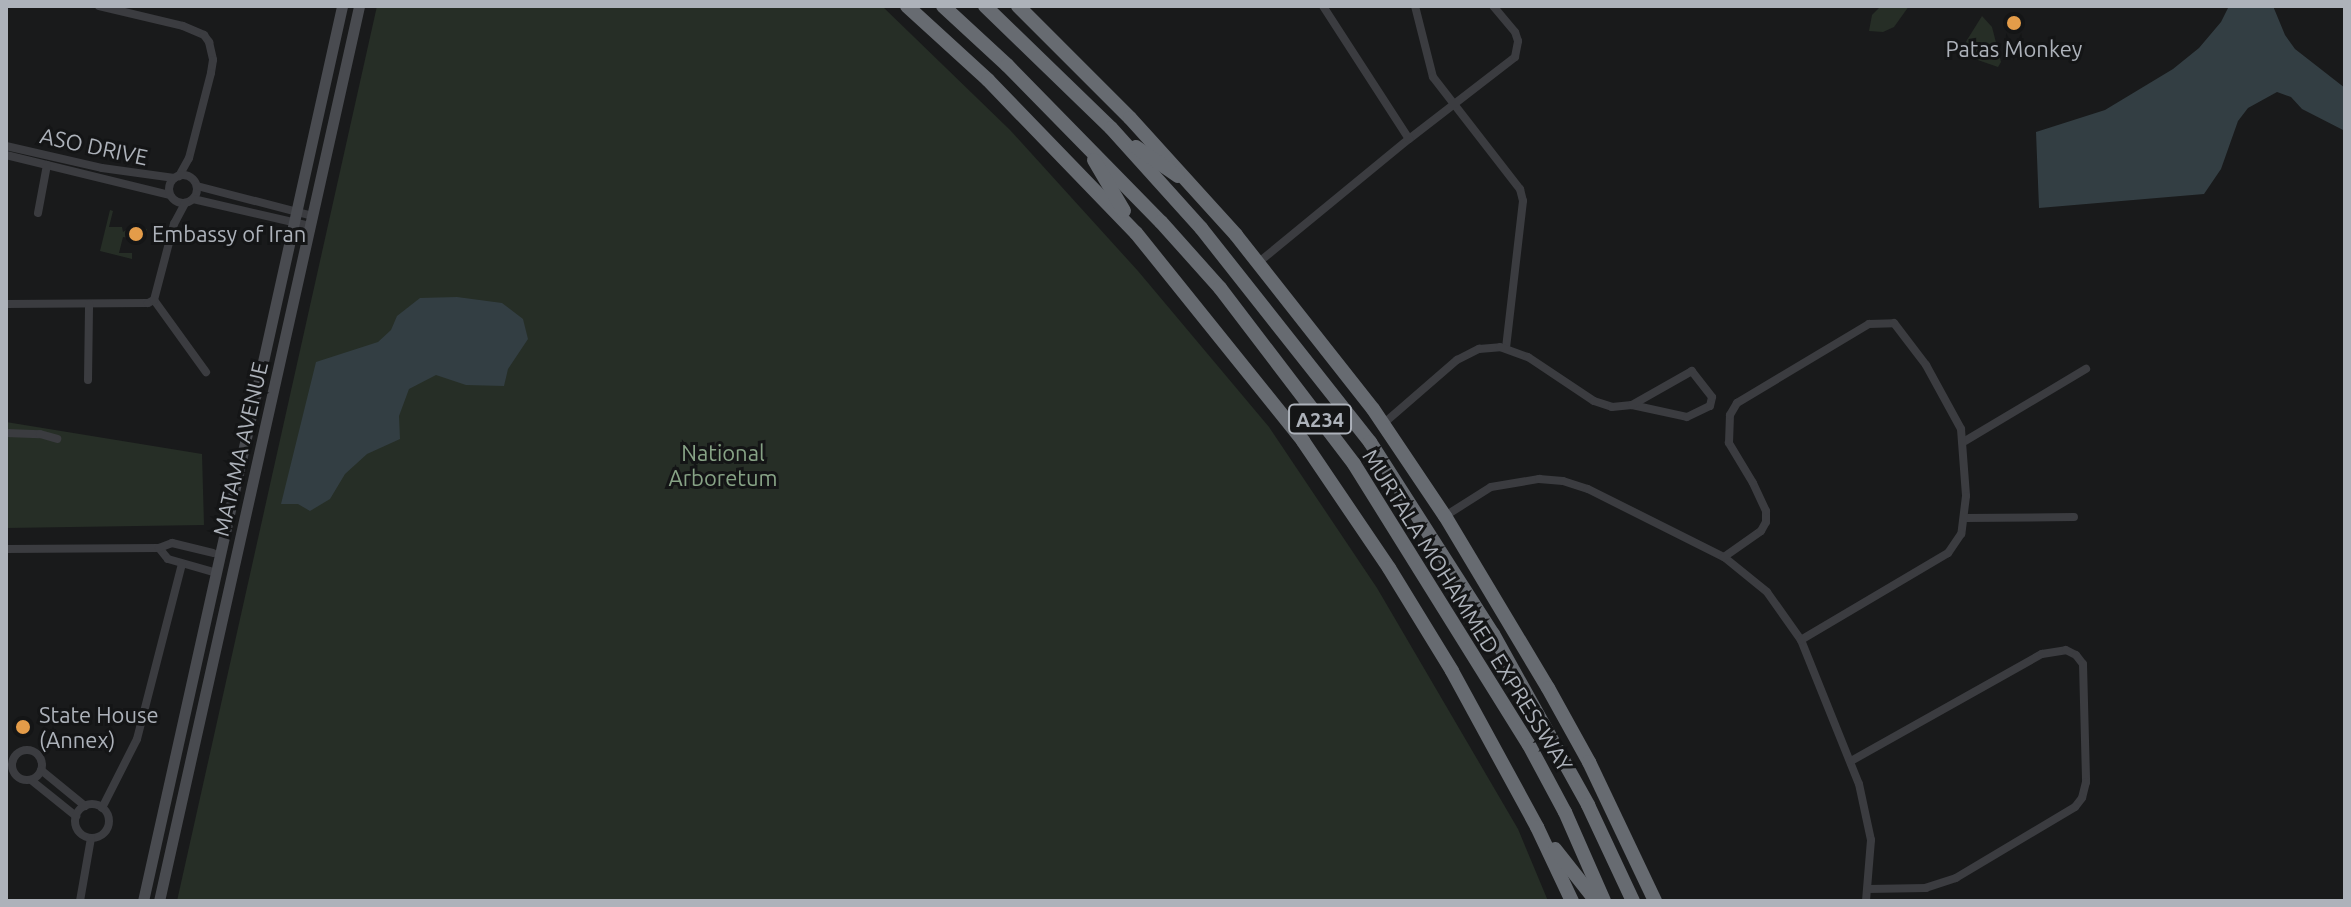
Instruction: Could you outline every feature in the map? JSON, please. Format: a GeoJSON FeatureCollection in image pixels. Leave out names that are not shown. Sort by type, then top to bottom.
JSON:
{"type":"FeatureCollection","features":[{"type":"Feature","properties":{"kind":"highway","name":"MURTALA MOHAMMED EXPRESSWAY"},"geometry":{"type":"LineString","coordinates":[[907,6],[988,80],[1136,233],[1263,388],[1346,503],[1452,671],[1537,827],[1572,901]]}},
{"type":"Feature","properties":{"kind":"highway","name":"MURTALA MOHAMMED EXPRESSWAY"},"geometry":{"type":"LineString","coordinates":[[943,6],[1085,142],[1220,288],[1354,464],[1529,745],[1565,812],[1604,901]]}},
{"type":"Feature","properties":{"kind":"highway","name":"MURTALA MOHAMMED EXPRESSWAY"},"geometry":{"type":"LineString","coordinates":[[985,6],[1111,128],[1254,291],[1370,442],[1493,634],[1536,708],[1588,805],[1633,901]]}},
{"type":"Feature","properties":{"kind":"highway","name":"MURTALA MOHAMMED EXPRESSWAY"},"geometry":{"type":"LineString","coordinates":[[1018,6],[1075,60],[1259,262],[1383,424],[1445,516],[1548,688],[1654,899]]}},
{"type":"Feature","properties":{"kind":"highway"},"geometry":{"type":"LineString","coordinates":[[1111,128],[1186,180]]}},
{"type":"Feature","properties":{"kind":"highway"},"geometry":{"type":"LineString","coordinates":[[1085,142],[1136,233]]}},
{"type":"Feature","properties":{"kind":"highway"},"geometry":{"type":"LineString","coordinates":[[1537,827],[1596,901]]}},
{"type":"Feature","properties":{"kind":"main road","name":"MATAMA AVENUE"},"geometry":{"type":"LineString","coordinates":[[143,901],[342,6]]}},
{"type":"Feature","properties":{"kind":"main road","name":"MATAMA AVENUE"},"geometry":{"type":"LineString","coordinates":[[159,901],[359,6]]}},
{"type":"Feature","properties":{"kind":"main road"},"geometry":{"type":"LineString","coordinates":[[196,661],[212,664]]}},
{"type":"Feature","properties":{"kind":"street"},"geometry":{"type":"LineString","coordinates":[[1323,6],[1409,139]]}},
{"type":"Feature","properties":{"kind":"street"},"geometry":{"type":"LineString","coordinates":[[1415,6],[1431,70],[1453,103],[1517,182],[1522,195],[1506,348]]}},
{"type":"Feature","properties":{"kind":"street"},"geometry":{"type":"LineString","coordinates":[[1259,262],[1453,103],[1515,57],[1518,41],[1515,32],[1493,6]]}},
{"type":"Feature","properties":{"kind":"street"},"geometry":{"type":"LineString","coordinates":[[105,7],[183,26],[204,35],[209,42],[213,60],[211,73],[189,158],[169,185],[174,224]]}},
{"type":"Feature","properties":{"kind":"street","name":"ASO DRIVE"},"geometry":{"type":"LineString","coordinates":[[6,146],[102,168],[194,182]]}},
{"type":"Feature","properties":{"kind":"street","name":"ASO DRIVE"},"geometry":{"type":"LineString","coordinates":[[6,155],[189,201]]}},
{"type":"Feature","properties":{"kind":"street"},"geometry":{"type":"LineString","coordinates":[[154,300],[174,224],[189,201],[194,182],[189,158]]}},
{"type":"Feature","properties":{"kind":"street"},"geometry":{"type":"LineString","coordinates":[[38,213],[47,165]]}},
{"type":"Feature","properties":{"kind":"street"},"geometry":{"type":"LineString","coordinates":[[194,182],[294,217]]}},
{"type":"Feature","properties":{"kind":"street"},"geometry":{"type":"LineString","coordinates":[[189,201],[311,221]]}},
{"type":"Feature","properties":{"kind":"street"},"geometry":{"type":"LineString","coordinates":[[6,304],[154,300]]}},
{"type":"Feature","properties":{"kind":"street"},"geometry":{"type":"LineString","coordinates":[[154,300],[206,372]]}},
{"type":"Feature","properties":{"kind":"street"},"geometry":{"type":"LineString","coordinates":[[88,380],[89,304]]}},
{"type":"Feature","properties":{"kind":"street"},"geometry":{"type":"LineString","coordinates":[[1724,557],[1761,531],[1766,522],[1766,511],[1753,483],[1729,443],[1730,415],[1751,393],[1869,324],[1894,323],[1903,331],[1942,392],[1965,441],[1965,518],[1961,534],[1948,553],[1801,640]]}},
{"type":"Feature","properties":{"kind":"street"},"geometry":{"type":"LineString","coordinates":[[1383,424],[1457,360],[1479,349],[1506,348],[1528,357],[1594,401],[1612,407],[1632,405],[1687,417],[1710,406],[1712,397],[1692,371],[1632,405]]}},
{"type":"Feature","properties":{"kind":"street"},"geometry":{"type":"LineString","coordinates":[[1965,441],[2086,369]]}},
{"type":"Feature","properties":{"kind":"street"},"geometry":{"type":"LineString","coordinates":[[6,433],[40,434],[57,439]]}},
{"type":"Feature","properties":{"kind":"street"},"geometry":{"type":"LineString","coordinates":[[1445,516],[1491,487],[1539,479],[1563,481],[1588,489],[1724,557],[1767,592],[1801,640],[1851,761],[1871,840],[1866,901]]}},
{"type":"Feature","properties":{"kind":"street"},"geometry":{"type":"LineString","coordinates":[[1965,518],[2074,517]]}},
{"type":"Feature","properties":{"kind":"street"},"geometry":{"type":"LineString","coordinates":[[6,549],[159,548],[172,543],[213,553]]}},
{"type":"Feature","properties":{"kind":"street"},"geometry":{"type":"LineString","coordinates":[[159,548],[168,559],[210,571]]}},
{"type":"Feature","properties":{"kind":"street"},"geometry":{"type":"LineString","coordinates":[[102,808],[137,739],[182,564]]}},
{"type":"Feature","properties":{"kind":"street"},"geometry":{"type":"LineString","coordinates":[[1851,761],[2042,654],[2066,650],[2076,655],[2083,664],[2086,782],[2075,807],[1956,878],[1926,888],[1868,889]]}},
{"type":"Feature","properties":{"kind":"street"},"geometry":{"type":"LineString","coordinates":[[31,780],[41,770],[42,760],[36,752],[26,749],[17,753],[12,762],[13,772],[21,779],[31,780],[76,816],[78,831],[91,838],[101,835],[108,827],[108,817],[102,808],[85,806],[41,770]]}},
{"type":"Feature","properties":{"kind":"street"},"geometry":{"type":"LineString","coordinates":[[76,816],[85,806]]}},
{"type":"Feature","properties":{"kind":"street"},"geometry":{"type":"LineString","coordinates":[[80,901],[91,838]]}},
{"type":"Feature","properties":{"kind":"green space","name":"National Arboretum"},"geometry":{"type":"Polygon","coordinates":[[[377,6],[882,6],[1010,130],[1138,271],[1269,427],[1377,588],[1518,829],[1548,901],[177,901],[377,6]]]}},
{"type":"Feature","properties":{"kind":"green space"},"geometry":{"type":"Polygon","coordinates":[[[1881,6],[1909,6],[1894,27],[1883,32],[1869,31],[1872,15],[1881,6]]]}},
{"type":"Feature","properties":{"kind":"green space"},"geometry":{"type":"Polygon","coordinates":[[[1982,16],[1992,27],[2001,62],[1998,67],[1972,58],[1962,48],[1982,16]]]}},
{"type":"Feature","properties":{"kind":"green space"},"geometry":{"type":"Polygon","coordinates":[[[110,210],[113,211],[109,227],[122,227],[123,232],[132,226],[147,229],[146,235],[140,231],[134,239],[123,237],[119,253],[132,253],[132,259],[100,251],[110,210]]]}},
{"type":"Feature","properties":{"kind":"green space"},"geometry":{"type":"Polygon","coordinates":[[[6,422],[202,454],[204,525],[6,528],[6,422]]]}},
{"type":"Feature","properties":{"kind":"shaded area"},"geometry":{"type":"Polygon","coordinates":[[[2229,6],[2273,6],[2285,35],[2295,49],[2345,88],[2345,131],[2302,109],[2291,97],[2277,92],[2248,108],[2238,121],[2221,169],[2204,194],[2039,208],[2036,132],[2105,110],[2173,69],[2199,48],[2221,22],[2229,6]]]}},
{"type":"Feature","properties":{"kind":"shaded area"},"geometry":{"type":"Polygon","coordinates":[[[457,297],[502,303],[523,319],[528,339],[508,369],[504,386],[466,385],[436,375],[409,389],[399,416],[400,439],[367,454],[345,474],[330,499],[310,511],[298,504],[281,504],[316,362],[378,342],[391,330],[397,316],[420,298],[457,297]]]}},
{"type":"Feature","properties":{"kind":"place","name":"Patas Monkey"},"geometry":{"type":"Point","coordinates":[2014,23]}},
{"type":"Feature","properties":{"kind":"place","name":"Embassy of Iran"},"geometry":{"type":"Point","coordinates":[136,234]}},
{"type":"Feature","properties":{"kind":"place","name":"State House (Annex)"},"geometry":{"type":"Point","coordinates":[23,727]}}]}
